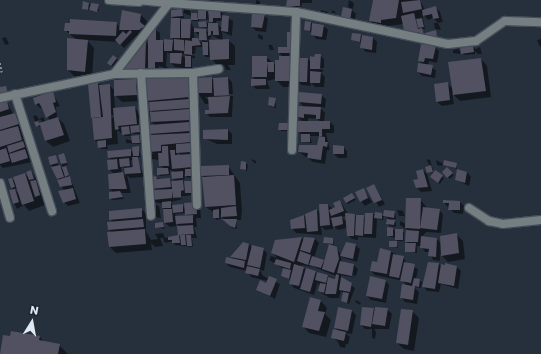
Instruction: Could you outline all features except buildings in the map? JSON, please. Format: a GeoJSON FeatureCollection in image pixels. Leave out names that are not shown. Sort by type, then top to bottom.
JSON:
{"type":"FeatureCollection","features":[{"type":"Feature","properties":{"kind":"street"},"geometry":{"type":"LineString","coordinates":[[109,0],[296,12],[448,44],[476,41],[505,21],[541,22]]}},
{"type":"Feature","properties":{"kind":"street"},"geometry":{"type":"LineString","coordinates":[[114,74],[169,3]]}},
{"type":"Feature","properties":{"kind":"street"},"geometry":{"type":"LineString","coordinates":[[292,150],[296,12]]}},
{"type":"Feature","properties":{"kind":"street"},"geometry":{"type":"LineString","coordinates":[[0,98],[114,74],[193,73],[218,69]]}},
{"type":"Feature","properties":{"kind":"street"},"geometry":{"type":"LineString","coordinates":[[141,73],[151,216]]}},
{"type":"Feature","properties":{"kind":"street"},"geometry":{"type":"LineString","coordinates":[[193,73],[197,205]]}},
{"type":"Feature","properties":{"kind":"street"},"geometry":{"type":"LineString","coordinates":[[15,94],[52,211]]}},
{"type":"Feature","properties":{"kind":"street"},"geometry":{"type":"LineString","coordinates":[[0,183],[10,218]]}},
{"type":"Feature","properties":{"kind":"street"},"geometry":{"type":"LineString","coordinates":[[469,208],[489,221],[503,224],[541,220]]}},
{"type":"Feature","properties":{"kind":"path"},"geometry":{"type":"LineString","coordinates":[[0,63],[2,73]]}}]}
